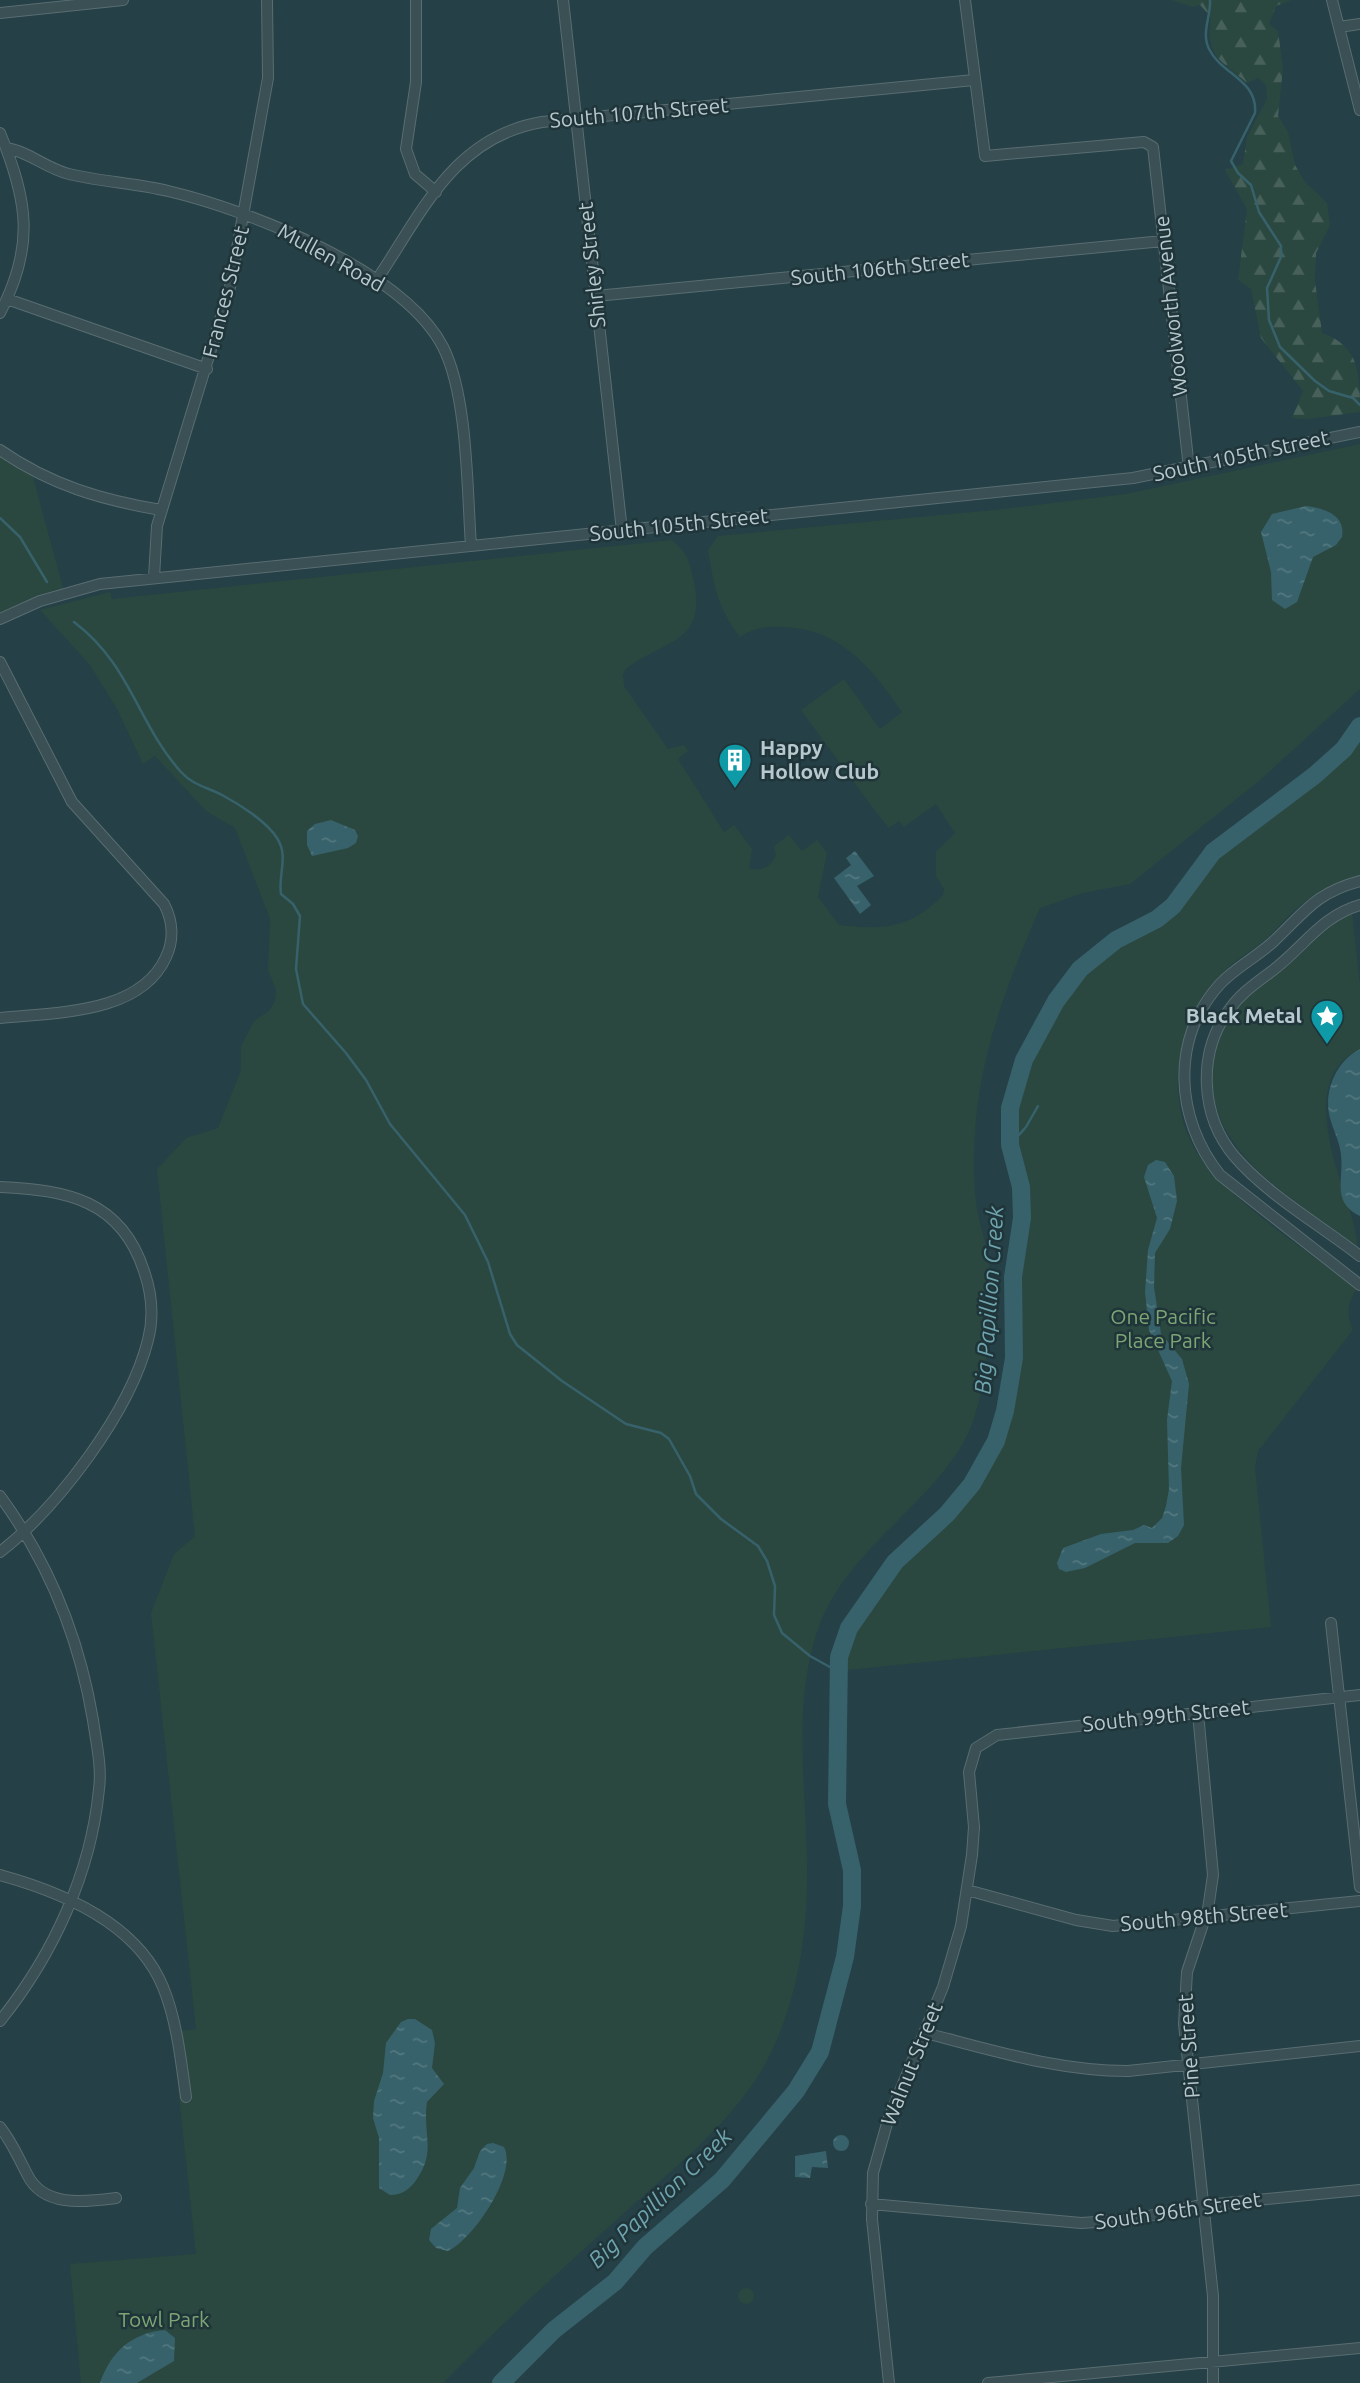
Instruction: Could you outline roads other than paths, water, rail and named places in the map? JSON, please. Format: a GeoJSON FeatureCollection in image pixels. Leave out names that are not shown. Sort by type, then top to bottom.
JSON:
{"type":"FeatureCollection","features":[{"type":"Feature","properties":{"kind":"street"},"geometry":{"type":"LineString","coordinates":[[0,13],[123,0]]}},
{"type":"Feature","properties":{"kind":"street","name":"Frances Street"},"geometry":{"type":"LineString","coordinates":[[154,577],[154,541],[161,510],[207,369],[230,287],[268,78],[267,0]]}},
{"type":"Feature","properties":{"kind":"street"},"geometry":{"type":"LineString","coordinates":[[416,0],[416,82],[406,149],[415,174],[436,192]]}},
{"type":"Feature","properties":{"kind":"street","name":"Shirley Street"},"geometry":{"type":"LineString","coordinates":[[563,0],[622,531]]}},
{"type":"Feature","properties":{"kind":"street"},"geometry":{"type":"LineString","coordinates":[[965,0],[974,80]]}},
{"type":"Feature","properties":{"kind":"street"},"geometry":{"type":"LineString","coordinates":[[1332,0],[1360,110]]}},
{"type":"Feature","properties":{"kind":"street"},"geometry":{"type":"LineString","coordinates":[[1339,27],[1360,24]]}},
{"type":"Feature","properties":{"kind":"street","name":"South 107th Street"},"geometry":{"type":"LineString","coordinates":[[376,281],[436,192],[463,158],[488,141],[529,124],[974,80]]}},
{"type":"Feature","properties":{"kind":"street","name":"Woolworth Avenue"},"geometry":{"type":"LineString","coordinates":[[974,80],[985,156],[1144,142],[1152,145],[1189,468]]}},
{"type":"Feature","properties":{"kind":"street"},"geometry":{"type":"LineString","coordinates":[[0,133],[20,184],[24,219],[20,261],[0,313]]}},
{"type":"Feature","properties":{"kind":"street","name":"Mullen Road"},"geometry":{"type":"LineString","coordinates":[[6,148],[15,149],[64,173],[168,191],[244,214],[308,242],[376,281],[421,317],[439,339],[449,362],[459,406],[471,546]]}},
{"type":"Feature","properties":{"kind":"street","name":"South 106th Street"},"geometry":{"type":"LineString","coordinates":[[596,296],[1163,241]]}},
{"type":"Feature","properties":{"kind":"street"},"geometry":{"type":"LineString","coordinates":[[7,299],[207,369]]}},
{"type":"Feature","properties":{"kind":"street","name":"South 105th Street"},"geometry":{"type":"LineString","coordinates":[[0,619],[40,601],[81,588],[154,577],[1063,486],[1189,468],[1360,432]]}},
{"type":"Feature","properties":{"kind":"street"},"geometry":{"type":"LineString","coordinates":[[0,450],[44,477],[81,492],[161,510]]}},
{"type":"Feature","properties":{"kind":"street"},"geometry":{"type":"LineString","coordinates":[[0,662],[72,802],[102,839],[154,891],[170,919],[168,954],[152,981],[131,993],[93,1006],[0,1018]]}},
{"type":"Feature","properties":{"kind":"street"},"geometry":{"type":"LineString","coordinates":[[1360,881],[1336,890],[1310,905],[1273,942],[1240,965],[1211,995],[1188,1044],[1185,1093],[1196,1137],[1220,1175],[1360,1285]]}},
{"type":"Feature","properties":{"kind":"street"},"geometry":{"type":"LineString","coordinates":[[1360,905],[1336,914],[1317,927],[1292,954],[1251,986],[1229,1009],[1211,1045],[1207,1090],[1217,1128],[1237,1159],[1360,1256]]}},
{"type":"Feature","properties":{"kind":"street"},"geometry":{"type":"LineString","coordinates":[[0,1187],[40,1190],[76,1197],[113,1219],[128,1237],[142,1265],[151,1311],[144,1354],[110,1423],[76,1473],[45,1511],[0,1552]]}},
{"type":"Feature","properties":{"kind":"street"},"geometry":{"type":"LineString","coordinates":[[0,1496],[24,1531],[56,1590],[72,1630],[85,1674],[98,1754],[100,1786],[93,1835],[71,1901],[27,1984],[0,2021]]}},
{"type":"Feature","properties":{"kind":"street"},"geometry":{"type":"LineString","coordinates":[[1331,1623],[1360,1887]]}},
{"type":"Feature","properties":{"kind":"street","name":"South 99th Street"},"geometry":{"type":"LineString","coordinates":[[976,1748],[997,1735],[1360,1695]]}},
{"type":"Feature","properties":{"kind":"street","name":"Pine Street"},"geometry":{"type":"LineString","coordinates":[[1198,1713],[1213,1863],[1212,1888],[1185,1987],[1188,2065],[1213,2296],[1213,2383]]}},
{"type":"Feature","properties":{"kind":"street","name":"Walnut Street"},"geometry":{"type":"LineString","coordinates":[[889,2383],[871,2204],[873,2173],[882,2138],[953,1958],[967,1890],[974,1827],[969,1772],[976,1748]]}},
{"type":"Feature","properties":{"kind":"street"},"geometry":{"type":"LineString","coordinates":[[0,1875],[94,1912],[145,1956],[159,1977],[177,2041],[186,2097]]}},
{"type":"Feature","properties":{"kind":"street","name":"South 98th Street"},"geometry":{"type":"LineString","coordinates":[[967,1890],[1102,1925],[1204,1919],[1360,1901]]}},
{"type":"Feature","properties":{"kind":"street"},"geometry":{"type":"LineString","coordinates":[[925,2033],[1074,2069],[1128,2071],[1360,2046]]}},
{"type":"Feature","properties":{"kind":"street"},"geometry":{"type":"LineString","coordinates":[[0,2127],[11,2140],[28,2178],[46,2194],[62,2201],[84,2202],[116,2198]]}},
{"type":"Feature","properties":{"kind":"street","name":"South 96th Street"},"geometry":{"type":"LineString","coordinates":[[871,2204],[1081,2223],[1129,2220],[1204,2205],[1360,2190]]}},
{"type":"Feature","properties":{"kind":"street"},"geometry":{"type":"LineString","coordinates":[[988,2383],[1360,2347]]}},
{"type":"Feature","properties":{"kind":"water"},"geometry":{"type":"Polygon","coordinates":[[[1306,506],[1326,511],[1337,518],[1341,523],[1342,537],[1336,545],[1313,557],[1297,602],[1285,609],[1272,600],[1271,572],[1261,532],[1272,514],[1306,506]]]}},
{"type":"Feature","properties":{"kind":"water"},"geometry":{"type":"Polygon","coordinates":[[[331,820],[355,830],[358,836],[356,843],[348,848],[312,856],[307,845],[307,831],[315,824],[331,820]]]}},
{"type":"Feature","properties":{"kind":"water"},"geometry":{"type":"Polygon","coordinates":[[[855,851],[874,876],[857,886],[871,905],[860,914],[834,878],[851,865],[846,858],[855,851]]]}},
{"type":"Feature","properties":{"kind":"water"},"geometry":{"type":"Polygon","coordinates":[[[1360,1049],[1360,1216],[1345,1204],[1342,1197],[1340,1150],[1330,1118],[1328,1098],[1338,1069],[1360,1049]]]}},
{"type":"Feature","properties":{"kind":"water"},"geometry":{"type":"Polygon","coordinates":[[[1156,1160],[1165,1162],[1174,1176],[1177,1201],[1170,1229],[1155,1253],[1154,1287],[1161,1334],[1182,1359],[1189,1384],[1181,1468],[1184,1525],[1178,1536],[1168,1543],[1135,1543],[1085,1568],[1066,1572],[1059,1569],[1057,1563],[1063,1548],[1101,1534],[1133,1530],[1144,1525],[1152,1528],[1162,1518],[1166,1506],[1169,1489],[1167,1420],[1172,1381],[1149,1330],[1145,1292],[1148,1250],[1157,1218],[1144,1177],[1148,1165],[1156,1160]]]}},
{"type":"Feature","properties":{"kind":"water"},"geometry":{"type":"Polygon","coordinates":[[[415,2019],[432,2030],[435,2043],[432,2068],[444,2084],[427,2102],[428,2143],[421,2172],[406,2190],[390,2195],[379,2188],[379,2138],[373,2118],[374,2101],[383,2073],[386,2043],[401,2022],[415,2019]]]}},
{"type":"Feature","properties":{"kind":"water"},"geometry":{"type":"Polygon","coordinates":[[[841,2135],[847,2137],[847,2149],[841,2151],[835,2149],[833,2143],[835,2137],[841,2135]]]}},
{"type":"Feature","properties":{"kind":"water"},"geometry":{"type":"Polygon","coordinates":[[[487,2144],[504,2147],[507,2158],[505,2173],[491,2205],[458,2244],[448,2251],[436,2248],[429,2240],[431,2229],[457,2208],[460,2188],[474,2168],[480,2151],[487,2144]]]}},
{"type":"Feature","properties":{"kind":"water"},"geometry":{"type":"Polygon","coordinates":[[[826,2151],[828,2168],[812,2167],[810,2178],[795,2177],[795,2156],[826,2151]]]}},
{"type":"Feature","properties":{"kind":"water"},"geometry":{"type":"Polygon","coordinates":[[[165,2330],[175,2338],[174,2361],[137,2383],[100,2383],[110,2362],[124,2346],[142,2335],[165,2330]]]}},
{"type":"Feature","properties":{"kind":"waterway"},"geometry":{"type":"LineString","coordinates":[[1210,0],[1206,31],[1209,49],[1215,58],[1245,85],[1254,102],[1255,113],[1231,161],[1238,173],[1251,185],[1259,212],[1281,246],[1281,257],[1267,288],[1269,320],[1280,347],[1315,381],[1329,391],[1353,398],[1360,405]]}},
{"type":"Feature","properties":{"kind":"waterway"},"geometry":{"type":"LineString","coordinates":[[0,518],[20,537],[47,582]]}},
{"type":"Feature","properties":{"kind":"waterway"},"geometry":{"type":"LineString","coordinates":[[74,622],[109,657],[154,734],[181,772],[196,783],[244,808],[266,825],[277,838],[283,859],[281,894],[293,904],[300,916],[296,969],[303,1004],[346,1053],[366,1080],[390,1124],[465,1215],[488,1262],[510,1334],[517,1345],[562,1381],[626,1424],[661,1433],[669,1439],[690,1476],[696,1494],[721,1519],[758,1546],[767,1561],[775,1586],[774,1615],[782,1633],[810,1656],[837,1671]]}},
{"type":"Feature","properties":{"kind":"waterway","name":"Big Papillion Creek"},"geometry":{"type":"LineString","coordinates":[[501,2383],[554,2330],[615,2282],[645,2247],[722,2180],[796,2091],[820,2052],[845,1957],[852,1906],[852,1870],[837,1804],[839,1657],[849,1628],[895,1562],[947,1514],[972,1484],[996,1441],[1005,1411],[1014,1358],[1013,1277],[1022,1218],[1021,1187],[1010,1145],[1010,1108],[1024,1060],[1056,1001],[1080,969],[1116,940],[1157,919],[1173,906],[1213,852],[1315,775],[1344,749],[1360,726]]}},
{"type":"Feature","properties":{"kind":"waterway"},"geometry":{"type":"LineString","coordinates":[[1010,1145],[1026,1127],[1038,1106]]}},
{"type":"Feature","properties":{"kind":"place","name":"Happy Hollow Club"},"geometry":{"type":"Point","coordinates":[735,790]}},
{"type":"Feature","properties":{"kind":"place","name":"Black Metal"},"geometry":{"type":"Point","coordinates":[1327,1046]}},
{"type":"Feature","properties":{"kind":"park label","name":"One Pacific Place Park"},"geometry":{"type":"Point","coordinates":[1163,1329]}},
{"type":"Feature","properties":{"kind":"park label","name":"Towl Park"},"geometry":{"type":"Point","coordinates":[164,2320]}}]}
